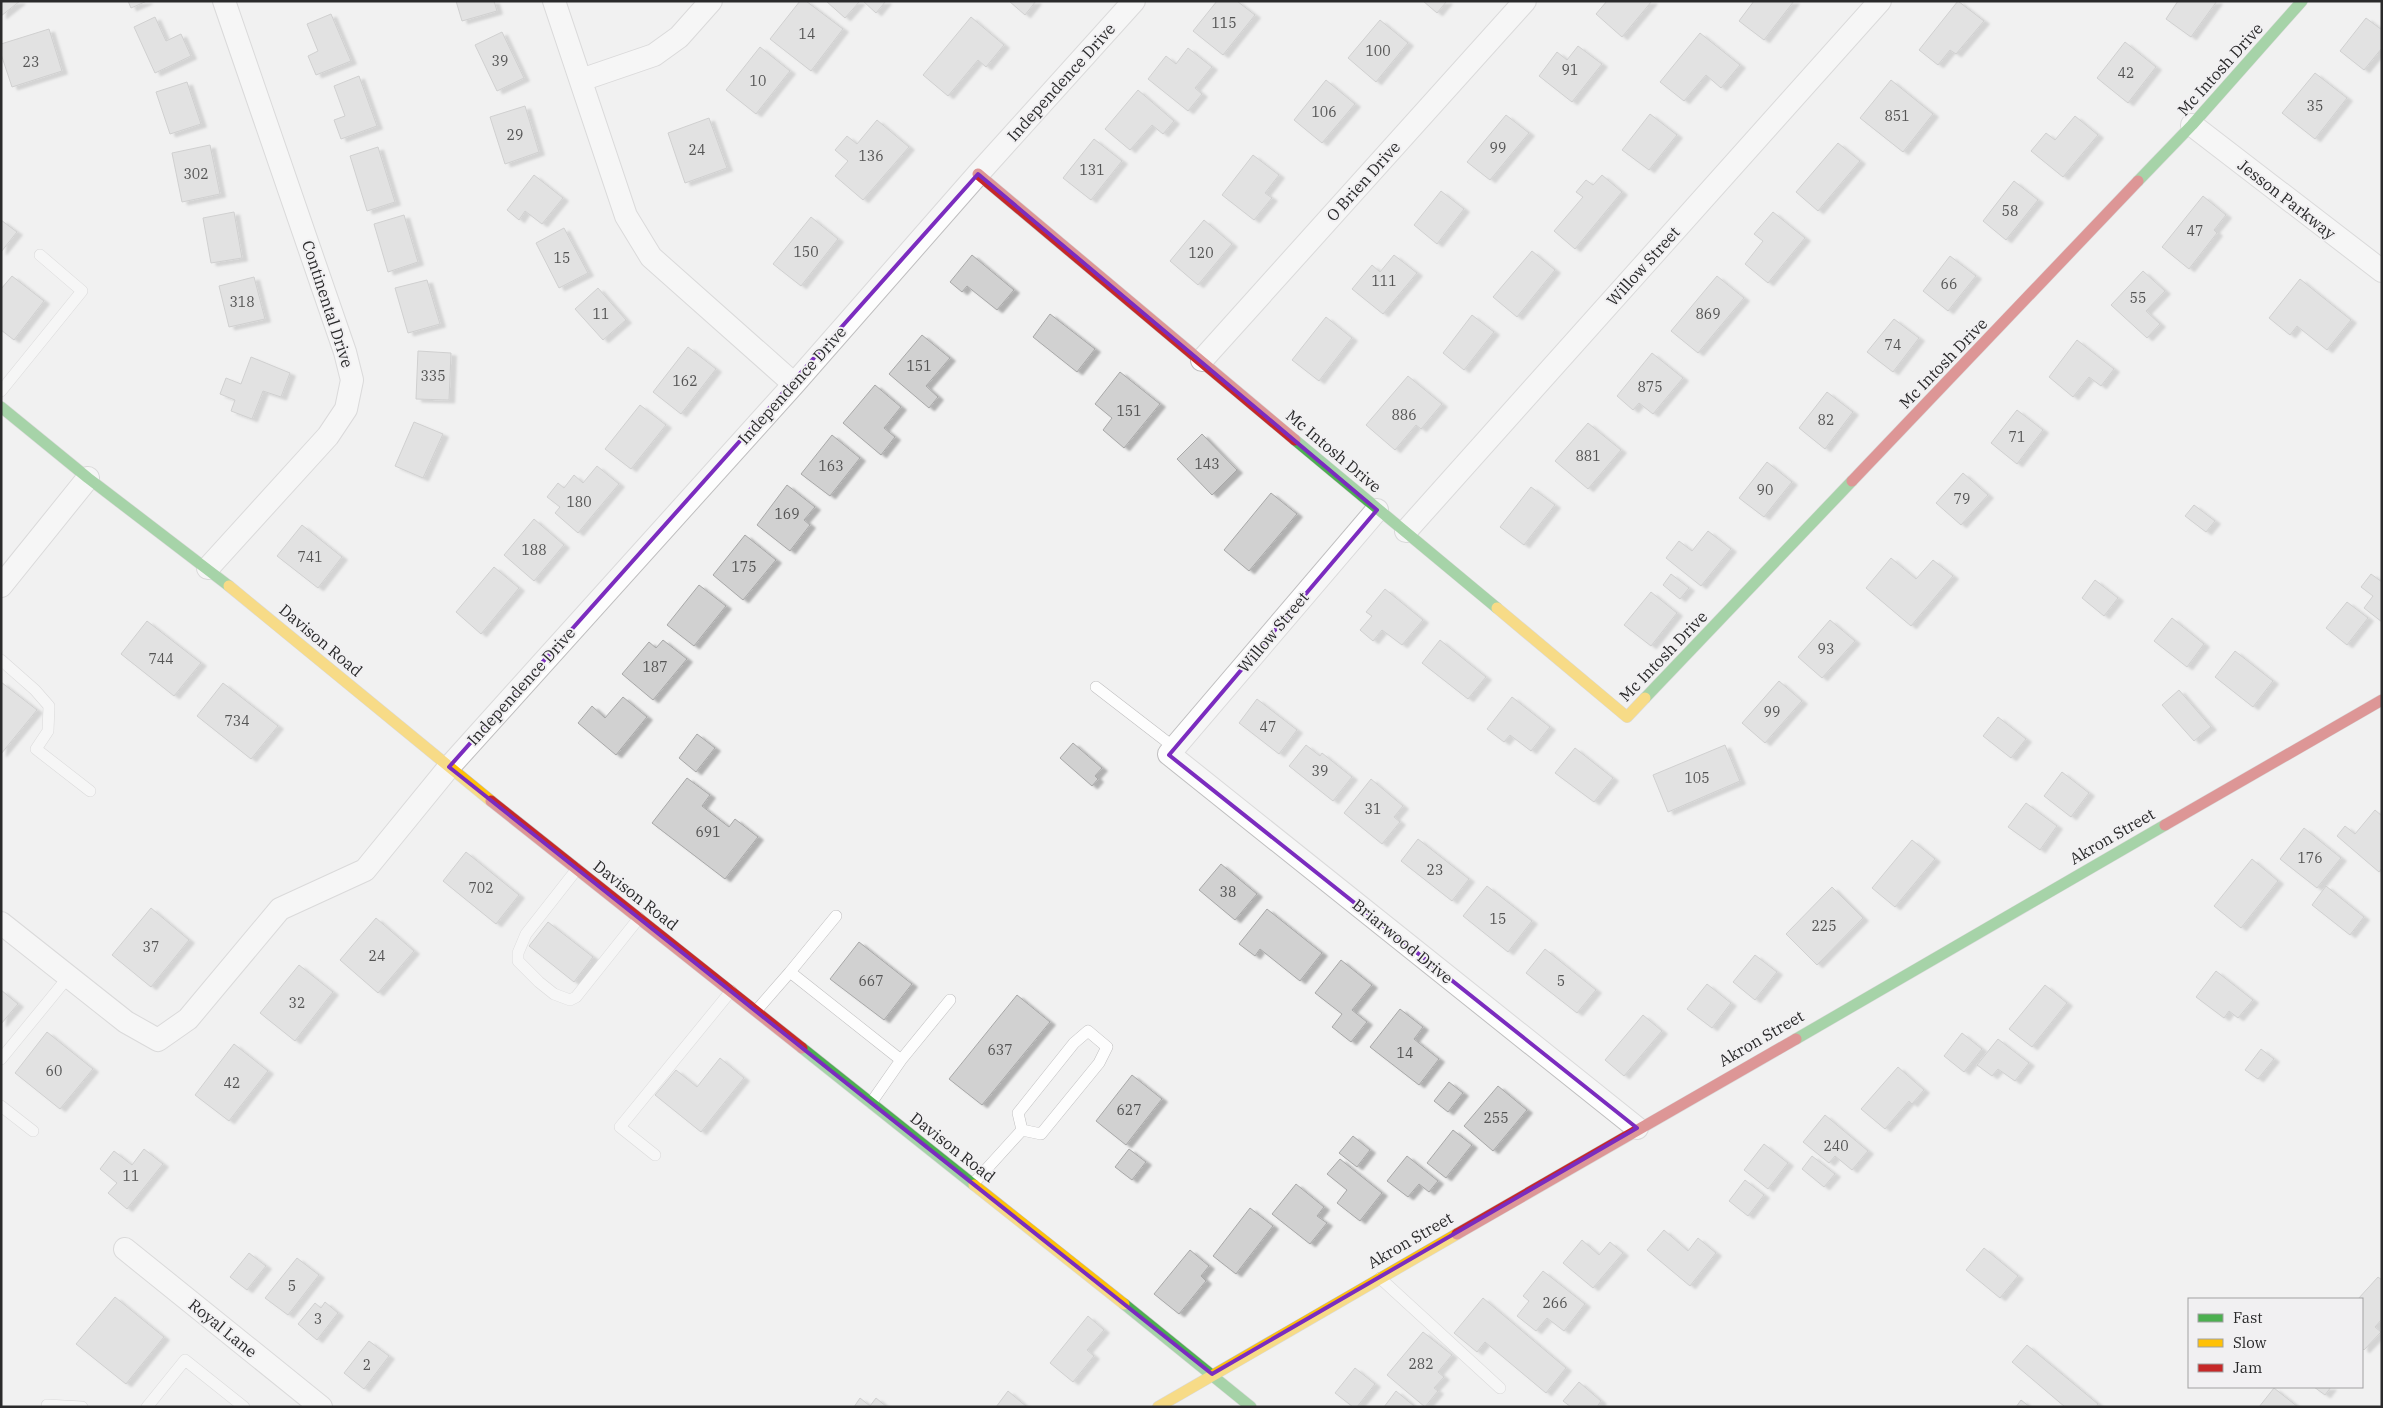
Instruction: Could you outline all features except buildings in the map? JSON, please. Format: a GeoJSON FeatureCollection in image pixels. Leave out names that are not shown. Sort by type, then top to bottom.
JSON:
{"type":"FeatureCollection","features":[{"type":"Feature","properties":{"kind":"street","name":"Continental Drive"},"geometry":{"type":"LineString","coordinates":[[208,568],[328,436],[346,409],[352,380],[346,352],[224,1]]}},
{"type":"Feature","properties":{"kind":"street"},"geometry":{"type":"LineString","coordinates":[[554,1],[626,216],[651,258],[794,384]]}},
{"type":"Feature","properties":{"kind":"street"},"geometry":{"type":"LineString","coordinates":[[581,80],[654,55],[679,36],[711,1]]}},
{"type":"Feature","properties":{"kind":"street","name":"Independence Drive"},"geometry":{"type":"LineString","coordinates":[[69,976],[126,1022],[158,1040],[188,1019],[280,910],[365,870],[448,767],[794,384],[978,174],[1134,1]]}},
{"type":"Feature","properties":{"kind":"street","name":"O Brien Drive"},"geometry":{"type":"LineString","coordinates":[[1202,360],[1525,1]]}},
{"type":"Feature","properties":{"kind":"street","name":"Willow Street"},"geometry":{"type":"LineString","coordinates":[[1406,531],[1880,1]]}},
{"type":"Feature","properties":{"kind":"street","name":"Mc Intosh Drive"},"geometry":{"type":"LineString","coordinates":[[978,174],[1202,360],[1377,510],[1406,531],[1627,717],[2192,126],[2302,1]]}},
{"type":"Feature","properties":{"kind":"street","name":"Jesson Parkway"},"geometry":{"type":"LineString","coordinates":[[2192,126],[2382,271]]}},
{"type":"Feature","properties":{"kind":"street","name":"Davison Road"},"geometry":{"type":"LineString","coordinates":[[1,407],[88,478],[208,568],[448,767],[872,1103],[1251,1407]]}},
{"type":"Feature","properties":{"kind":"street"},"geometry":{"type":"LineString","coordinates":[[1,586],[88,478]]}},
{"type":"Feature","properties":{"kind":"street","name":"Willow Street"},"geometry":{"type":"LineString","coordinates":[[1172,751],[1377,510]]}},
{"type":"Feature","properties":{"kind":"street","name":"Akron Street"},"geometry":{"type":"LineString","coordinates":[[1158,1407],[1379,1277],[2382,700]]}},
{"type":"Feature","properties":{"kind":"street","name":"Briarwood Drive"},"geometry":{"type":"LineString","coordinates":[[1172,751],[1638,1128]]}},
{"type":"Feature","properties":{"kind":"street"},"geometry":{"type":"LineString","coordinates":[[1,922],[69,976]]}},
{"type":"Feature","properties":{"kind":"street","name":"Royal Lane"},"geometry":{"type":"LineString","coordinates":[[125,1249],[322,1407]]}},
{"type":"Feature","properties":{"kind":"lane"},"geometry":{"type":"LineString","coordinates":[[1,391],[82,291],[40,255]]}},
{"type":"Feature","properties":{"kind":"lane"},"geometry":{"type":"LineString","coordinates":[[1,660],[35,690],[49,706],[48,731],[36,749],[90,791]]}},
{"type":"Feature","properties":{"kind":"lane"},"geometry":{"type":"LineString","coordinates":[[1096,687],[1172,751]]}},
{"type":"Feature","properties":{"kind":"lane"},"geometry":{"type":"LineString","coordinates":[[577,869],[526,934],[518,952],[518,961],[554,994],[570,1000],[576,998],[639,918]]}},
{"type":"Feature","properties":{"kind":"lane"},"geometry":{"type":"LineString","coordinates":[[756,1011],[836,916]]}},
{"type":"Feature","properties":{"kind":"lane"},"geometry":{"type":"LineString","coordinates":[[790,972],[900,1060]]}},
{"type":"Feature","properties":{"kind":"lane"},"geometry":{"type":"LineString","coordinates":[[1,1059],[69,976]]}},
{"type":"Feature","properties":{"kind":"lane"},"geometry":{"type":"LineString","coordinates":[[655,1156],[620,1127],[731,991]]}},
{"type":"Feature","properties":{"kind":"lane"},"geometry":{"type":"LineString","coordinates":[[872,1103],[900,1060],[950,1000]]}},
{"type":"Feature","properties":{"kind":"lane"},"geometry":{"type":"LineString","coordinates":[[1088,1031],[1108,1047],[1099,1063],[1041,1134],[1022,1130],[1018,1113],[1074,1043],[1088,1031]]}},
{"type":"Feature","properties":{"kind":"lane"},"geometry":{"type":"LineString","coordinates":[[1,1106],[34,1131]]}},
{"type":"Feature","properties":{"kind":"lane"},"geometry":{"type":"LineString","coordinates":[[973,1184],[1022,1130]]}},
{"type":"Feature","properties":{"kind":"lane"},"geometry":{"type":"LineString","coordinates":[[1379,1277],[1500,1388]]}},
{"type":"Feature","properties":{"kind":"lane"},"geometry":{"type":"LineString","coordinates":[[147,1407],[185,1360],[244,1407]]}},
{"type":"Feature","properties":{"kind":"lane"},"geometry":{"type":"LineString","coordinates":[[47,1405],[82,1407]]}},
{"type":"Feature","properties":{"kind":"highlighted area"},"geometry":{"type":"Polygon","coordinates":[[[978,174],[1377,510],[1169,755],[1637,1128],[1212,1374],[449,767],[978,174]]]}},
{"type":"Feature","properties":{"kind":"traffic: fast"},"geometry":{"type":"LineString","coordinates":[[2138,181],[2192,125],[2302,1]]}},
{"type":"Feature","properties":{"kind":"traffic: fast"},"geometry":{"type":"LineString","coordinates":[[1,407],[88,478],[229,586]]}},
{"type":"Feature","properties":{"kind":"traffic: fast"},"geometry":{"type":"LineString","coordinates":[[1295,440],[1497,608]]}},
{"type":"Feature","properties":{"kind":"traffic: fast"},"geometry":{"type":"LineString","coordinates":[[1645,698],[1852,481]]}},
{"type":"Feature","properties":{"kind":"traffic: fast"},"geometry":{"type":"LineString","coordinates":[[1796,1039],[2165,825]]}},
{"type":"Feature","properties":{"kind":"traffic: fast"},"geometry":{"type":"LineString","coordinates":[[802,1048],[974,1185]]}},
{"type":"Feature","properties":{"kind":"traffic: fast"},"geometry":{"type":"LineString","coordinates":[[1124,1304],[1251,1407]]}},
{"type":"Feature","properties":{"kind":"traffic: slow"},"geometry":{"type":"LineString","coordinates":[[229,586],[491,801]]}},
{"type":"Feature","properties":{"kind":"traffic: slow"},"geometry":{"type":"LineString","coordinates":[[1497,608],[1627,717],[1645,698]]}},
{"type":"Feature","properties":{"kind":"traffic: slow"},"geometry":{"type":"LineString","coordinates":[[974,1185],[1124,1304]]}},
{"type":"Feature","properties":{"kind":"traffic: slow"},"geometry":{"type":"LineString","coordinates":[[1158,1407],[1457,1234]]}},
{"type":"Feature","properties":{"kind":"traffic: jam"},"geometry":{"type":"LineString","coordinates":[[978,174],[1295,440]]}},
{"type":"Feature","properties":{"kind":"traffic: jam"},"geometry":{"type":"LineString","coordinates":[[1852,481],[2138,181]]}},
{"type":"Feature","properties":{"kind":"traffic: jam"},"geometry":{"type":"LineString","coordinates":[[2165,825],[2382,700]]}},
{"type":"Feature","properties":{"kind":"traffic: jam"},"geometry":{"type":"LineString","coordinates":[[491,801],[802,1048]]}},
{"type":"Feature","properties":{"kind":"traffic: jam"},"geometry":{"type":"LineString","coordinates":[[1457,1234],[1796,1039]]}}]}
